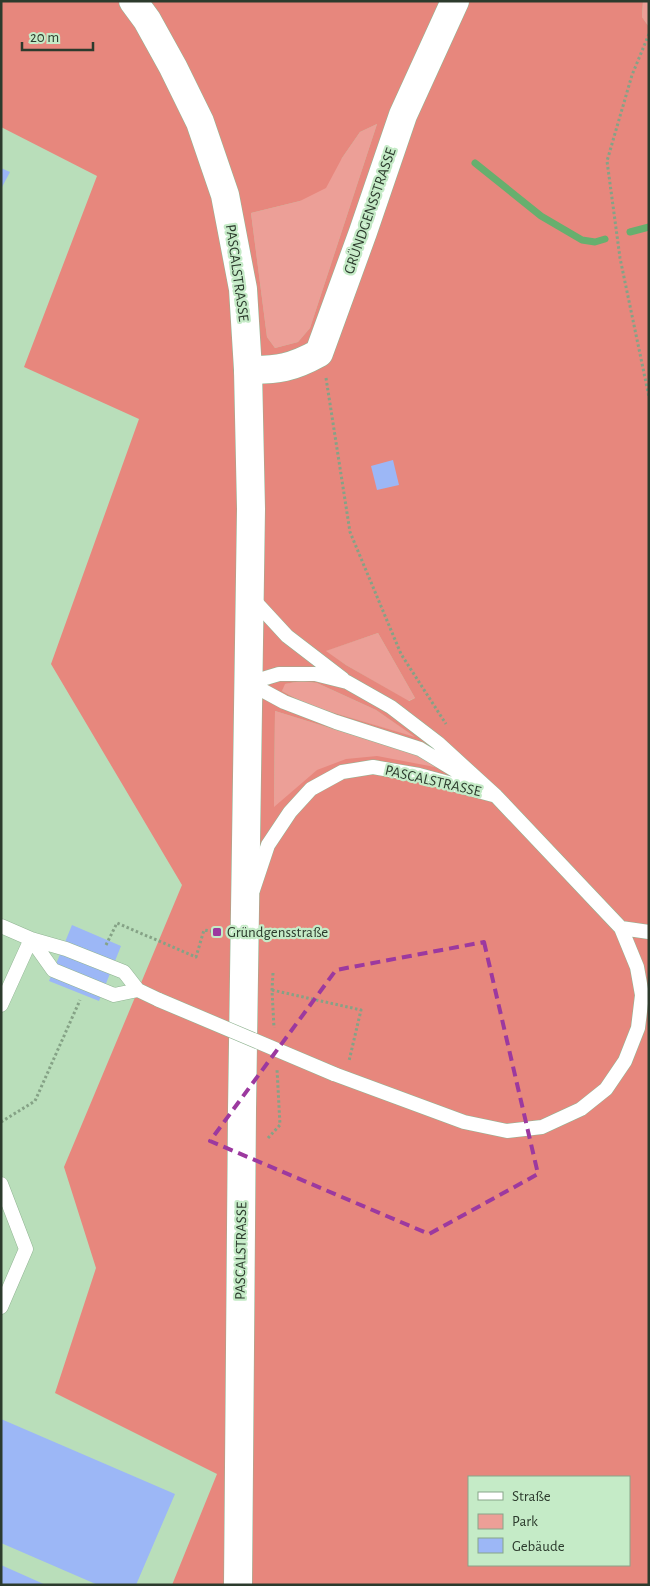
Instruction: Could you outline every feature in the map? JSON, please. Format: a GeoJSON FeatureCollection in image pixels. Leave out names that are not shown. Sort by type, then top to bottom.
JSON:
{"type":"FeatureCollection","features":[{"type":"Feature","properties":{"kind":"street","name":"PASCALSTRASSE"},"geometry":{"type":"LineString","coordinates":[[133,1],[173,67],[200,122],[225,195],[243,289],[248,370],[251,509],[238,1585]]}},
{"type":"Feature","properties":{"kind":"street","name":"GRÜNDGENSSTRASSE"},"geometry":{"type":"LineString","coordinates":[[319,354],[403,115],[455,1]]}},
{"type":"Feature","properties":{"kind":"street"},"geometry":{"type":"LineString","coordinates":[[248,370],[272,370],[299,364],[319,354]]}},
{"type":"Feature","properties":{"kind":"lane","name":"PASCALSTRASSE"},"geometry":{"type":"LineString","coordinates":[[138,990],[339,1076],[464,1122],[508,1131],[542,1127],[581,1109],[606,1089],[626,1061],[638,1028],[642,996],[638,967],[621,928],[496,796],[438,743],[390,707],[347,682],[287,636],[250,596]]}},
{"type":"Feature","properties":{"kind":"lane","name":"PASCALSTRASSE"},"geometry":{"type":"LineString","coordinates":[[249,683],[279,674],[315,674],[347,682]]}},
{"type":"Feature","properties":{"kind":"lane","name":"PASCALSTRASSE"},"geometry":{"type":"LineString","coordinates":[[249,683],[284,702],[336,722],[420,749],[496,796]]}},
{"type":"Feature","properties":{"kind":"lane","name":"PASCALSTRASSE"},"geometry":{"type":"LineString","coordinates":[[245,918],[268,845],[290,812],[311,789],[342,772],[373,767],[420,774],[496,796]]}},
{"type":"Feature","properties":{"kind":"lane"},"geometry":{"type":"LineString","coordinates":[[1,926],[31,939],[66,949],[124,972],[138,990],[114,995],[54,970],[31,939]]}},
{"type":"Feature","properties":{"kind":"lane"},"geometry":{"type":"LineString","coordinates":[[621,928],[649,932]]}},
{"type":"Feature","properties":{"kind":"lane"},"geometry":{"type":"LineString","coordinates":[[1,1005],[31,939]]}},
{"type":"Feature","properties":{"kind":"lane"},"geometry":{"type":"LineString","coordinates":[[1,1184],[26,1249],[1,1306]]}},
{"type":"Feature","properties":{"kind":"path"},"geometry":{"type":"LineString","coordinates":[[649,34],[632,75],[607,160],[620,258],[649,397]]}},
{"type":"Feature","properties":{"kind":"path"},"geometry":{"type":"LineString","coordinates":[[319,354],[325,372],[350,532],[401,654],[448,727]]}},
{"type":"Feature","properties":{"kind":"path"},"geometry":{"type":"LineString","coordinates":[[98,963],[117,923],[196,958],[204,930],[217,932]]}},
{"type":"Feature","properties":{"kind":"path"},"geometry":{"type":"LineString","coordinates":[[273,973],[274,1028]]}},
{"type":"Feature","properties":{"kind":"path"},"geometry":{"type":"LineString","coordinates":[[1,1122],[35,1102],[87,985]]}},
{"type":"Feature","properties":{"kind":"path"},"geometry":{"type":"LineString","coordinates":[[272,990],[361,1010],[339,1076]]}},
{"type":"Feature","properties":{"kind":"path"},"geometry":{"type":"LineString","coordinates":[[242,1165],[280,1124],[276,1067]]}},
{"type":"Feature","properties":{"kind":"highlighted area"},"geometry":{"type":"Polygon","coordinates":[[[484,942],[538,1174],[429,1234],[210,1141],[336,970],[484,942]]]}},
{"type":"Feature","properties":{"kind":"green space"},"geometry":{"type":"Polygon","coordinates":[[[643,1],[649,1],[649,27],[642,17],[643,1]]]}},
{"type":"Feature","properties":{"kind":"green space"},"geometry":{"type":"Polygon","coordinates":[[[377,124],[310,328],[298,342],[275,348],[267,337],[251,213],[300,201],[342,158],[360,132],[377,124]]]}},
{"type":"Feature","properties":{"kind":"green space"},"geometry":{"type":"Polygon","coordinates":[[[378,633],[415,698],[408,701],[325,651],[378,633]]]}},
{"type":"Feature","properties":{"kind":"green space"},"geometry":{"type":"Polygon","coordinates":[[[301,681],[317,683],[376,710],[417,738],[308,705],[282,691],[284,684],[301,681]]]}},
{"type":"Feature","properties":{"kind":"green space"},"geometry":{"type":"Polygon","coordinates":[[[275,711],[414,754],[442,768],[426,766],[274,808],[275,711]]]}},
{"type":"Feature","properties":{"kind":"shaded area"},"geometry":{"type":"Polygon","coordinates":[[[1,1],[643,1],[642,17],[649,27],[649,1585],[172,1585],[217,1474],[55,1393],[96,1268],[64,1167],[182,885],[51,664],[139,419],[24,367],[97,176],[1,127],[1,1]],[[377,124],[360,132],[342,158],[326,188],[300,201],[251,213],[267,337],[275,348],[298,342],[310,328],[377,124]],[[378,633],[326,651],[346,665],[409,701],[415,698],[378,633]],[[301,681],[285,684],[282,691],[308,705],[415,737],[376,710],[317,683],[301,681]],[[275,711],[274,807],[317,770],[346,759],[377,756],[440,768],[414,754],[275,711]]]}},
{"type":"Feature","properties":{"kind":"building"},"geometry":{"type":"Polygon","coordinates":[[[1,168],[10,172],[1,189],[1,168]]]}},
{"type":"Feature","properties":{"kind":"building"},"geometry":{"type":"Polygon","coordinates":[[[393,460],[399,485],[377,490],[371,466],[393,460]]]}},
{"type":"Feature","properties":{"kind":"building"},"geometry":{"type":"Polygon","coordinates":[[[72,925],[121,946],[99,1001],[49,981],[72,925]]]}},
{"type":"Feature","properties":{"kind":"building"},"geometry":{"type":"Polygon","coordinates":[[[1,1419],[175,1494],[136,1585],[98,1585],[1,1543],[1,1419]]]}},
{"type":"Feature","properties":{"kind":"building"},"geometry":{"type":"Polygon","coordinates":[[[1,1565],[46,1585],[1,1585],[1,1565]]]}},
{"type":"Feature","properties":{"kind":"waterway"},"geometry":{"type":"LineString","coordinates":[[475,163],[541,216],[582,240],[595,242],[605,239]]}},
{"type":"Feature","properties":{"kind":"waterway"},"geometry":{"type":"LineString","coordinates":[[630,232],[649,227]]}},
{"type":"Feature","properties":{"kind":"place","name":"Gründgensstraße"},"geometry":{"type":"Point","coordinates":[217,932]}}]}
